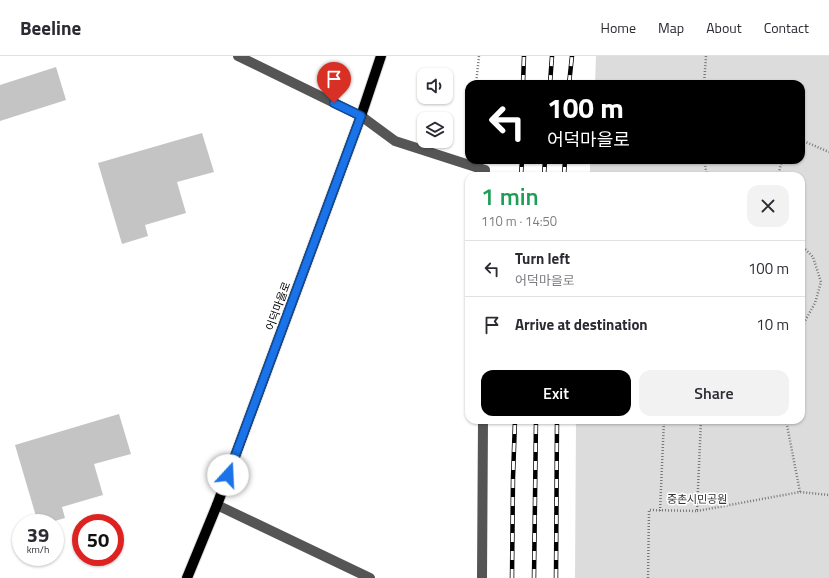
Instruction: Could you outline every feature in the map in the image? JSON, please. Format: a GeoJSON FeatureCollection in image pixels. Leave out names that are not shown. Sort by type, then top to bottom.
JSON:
{"type":"FeatureCollection","features":[{"type":"Feature","properties":{"kind":"main road","name":"어덕마을로"},"geometry":{"type":"LineString","coordinates":[[187,578],[217,505],[361,116],[381,56]]}},
{"type":"Feature","properties":{"kind":"street"},"geometry":{"type":"LineString","coordinates":[[238,56],[361,116],[395,141],[465,164]]}},
{"type":"Feature","properties":{"kind":"street"},"geometry":{"type":"LineString","coordinates":[[466,164],[485,170],[485,172]]}},
{"type":"Feature","properties":{"kind":"street"},"geometry":{"type":"LineString","coordinates":[[482,578],[483,424]]}},
{"type":"Feature","properties":{"kind":"street"},"geometry":{"type":"LineString","coordinates":[[217,505],[370,578]]}},
{"type":"Feature","properties":{"kind":"path"},"geometry":{"type":"LineString","coordinates":[[476,80],[479,56]]}},
{"type":"Feature","properties":{"kind":"path"},"geometry":{"type":"LineString","coordinates":[[704,80],[706,56]]}},
{"type":"Feature","properties":{"kind":"path"},"geometry":{"type":"LineString","coordinates":[[805,142],[829,152]]}},
{"type":"Feature","properties":{"kind":"path"},"geometry":{"type":"LineString","coordinates":[[805,249],[813,257],[821,282],[815,303],[805,321]]}},
{"type":"Feature","properties":{"kind":"path"},"geometry":{"type":"LineString","coordinates":[[660,511],[664,424]]}},
{"type":"Feature","properties":{"kind":"path"},"geometry":{"type":"LineString","coordinates":[[697,511],[701,424]]}},
{"type":"Feature","properties":{"kind":"path"},"geometry":{"type":"LineString","coordinates":[[787,424],[800,492]]}},
{"type":"Feature","properties":{"kind":"path"},"geometry":{"type":"LineString","coordinates":[[648,578],[649,510],[697,511],[800,492],[829,495]]}},
{"type":"Feature","properties":{"kind":"green space","name":"중촌시민공원"},"geometry":{"type":"Polygon","coordinates":[[[596,56],[829,56],[829,578],[575,578],[576,424],[805,424],[805,172],[590,172],[590,164],[805,164],[805,80],[595,80],[596,56]]]}},
{"type":"Feature","properties":{"kind":"building"},"geometry":{"type":"Polygon","coordinates":[[[56,67],[66,100],[0,121],[0,85],[56,67]]]}},
{"type":"Feature","properties":{"kind":"building"},"geometry":{"type":"Polygon","coordinates":[[[202,133],[214,172],[177,182],[186,213],[145,225],[148,236],[122,244],[98,163],[202,133]]]}},
{"type":"Feature","properties":{"kind":"building"},"geometry":{"type":"Polygon","coordinates":[[[119,414],[131,454],[94,464],[103,495],[62,507],[64,514],[35,514],[15,445],[119,414]]]}},
{"type":"Feature","properties":{"kind":"railway"},"geometry":{"type":"LineString","coordinates":[[523,80],[524,56]]}},
{"type":"Feature","properties":{"kind":"railway"},"geometry":{"type":"LineString","coordinates":[[550,80],[552,56]]}},
{"type":"Feature","properties":{"kind":"railway"},"geometry":{"type":"LineString","coordinates":[[569,80],[572,56]]}},
{"type":"Feature","properties":{"kind":"railway"},"geometry":{"type":"LineString","coordinates":[[521,172],[522,164]]}},
{"type":"Feature","properties":{"kind":"railway"},"geometry":{"type":"LineString","coordinates":[[544,172],[545,164]]}},
{"type":"Feature","properties":{"kind":"railway"},"geometry":{"type":"LineString","coordinates":[[564,172],[565,164]]}},
{"type":"Feature","properties":{"kind":"railway"},"geometry":{"type":"LineString","coordinates":[[512,578],[515,424]]}},
{"type":"Feature","properties":{"kind":"railway"},"geometry":{"type":"LineString","coordinates":[[534,578],[536,424]]}},
{"type":"Feature","properties":{"kind":"railway"},"geometry":{"type":"LineString","coordinates":[[556,578],[557,424]]}},
{"type":"Feature","properties":{"kind":"route"},"geometry":{"type":"LineString","coordinates":[[228,475],[361,116],[334,103]]}}]}
